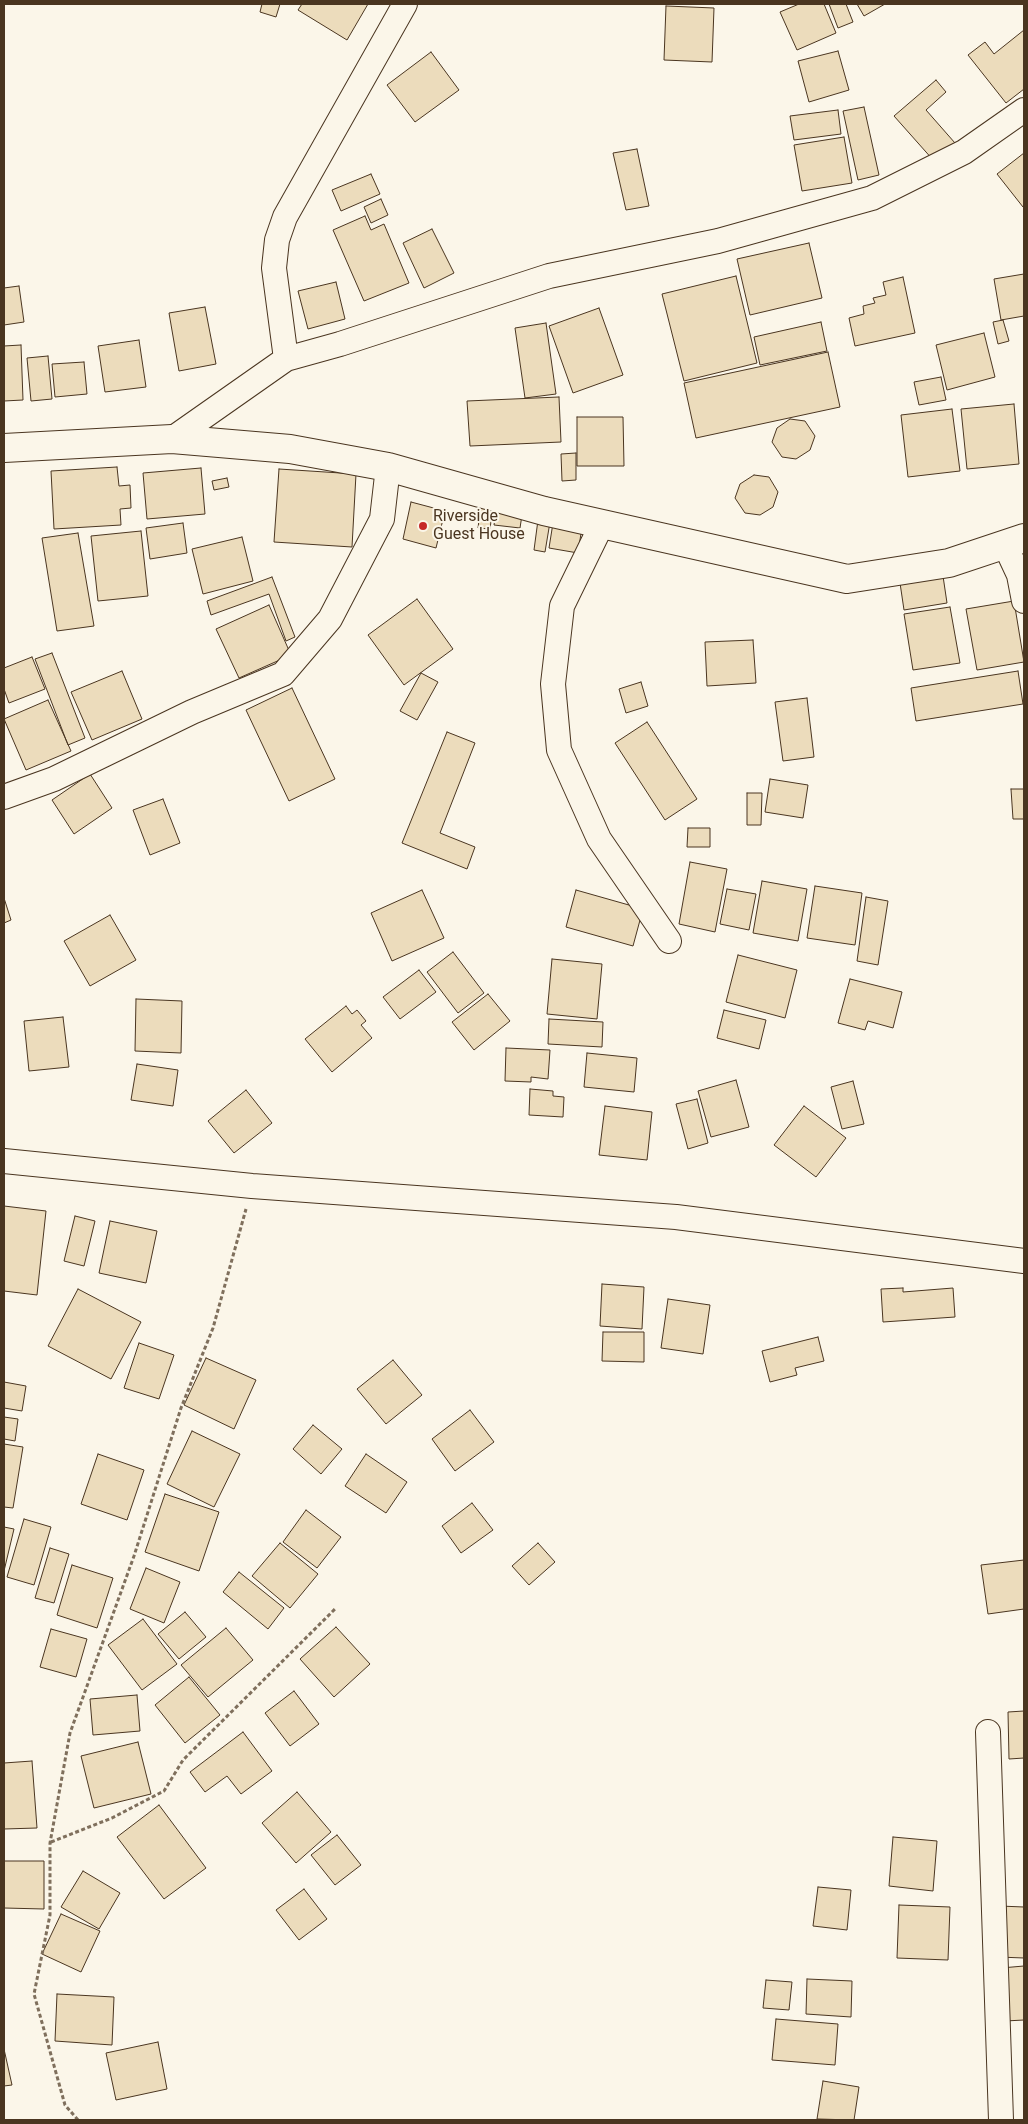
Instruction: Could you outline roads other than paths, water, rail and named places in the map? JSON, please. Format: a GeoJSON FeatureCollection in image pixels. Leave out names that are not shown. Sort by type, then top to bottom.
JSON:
{"type":"FeatureCollection","features":[{"type":"Feature","properties":{"kind":"street"},"geometry":{"type":"LineString","coordinates":[[286,359],[274,268],[277,240],[285,217],[405,4]]}},
{"type":"Feature","properties":{"kind":"street"},"geometry":{"type":"LineString","coordinates":[[172,439],[286,359],[340,344],[549,276],[718,241],[872,198],[964,152],[1024,110]]}},
{"type":"Feature","properties":{"kind":"street"},"geometry":{"type":"LineString","coordinates":[[4,448],[172,439],[290,449],[388,467],[544,511],[847,579],[949,563],[1015,542],[1024,601]]}},
{"type":"Feature","properties":{"kind":"street"},"geometry":{"type":"LineString","coordinates":[[4,797],[54,779],[192,712],[283,674],[330,619],[382,519],[388,467]]}},
{"type":"Feature","properties":{"kind":"street"},"geometry":{"type":"LineString","coordinates":[[602,524],[562,606],[553,684],[559,750],[600,839],[669,941]]}},
{"type":"Feature","properties":{"kind":"street"},"geometry":{"type":"LineString","coordinates":[[4,1161],[252,1186],[676,1217],[1024,1261]]}},
{"type":"Feature","properties":{"kind":"street"},"geometry":{"type":"LineString","coordinates":[[988,1732],[1001,2120]]}},
{"type":"Feature","properties":{"kind":"place","name":"Riverside Guest House"},"geometry":{"type":"Point","coordinates":[423,526]}}]}
